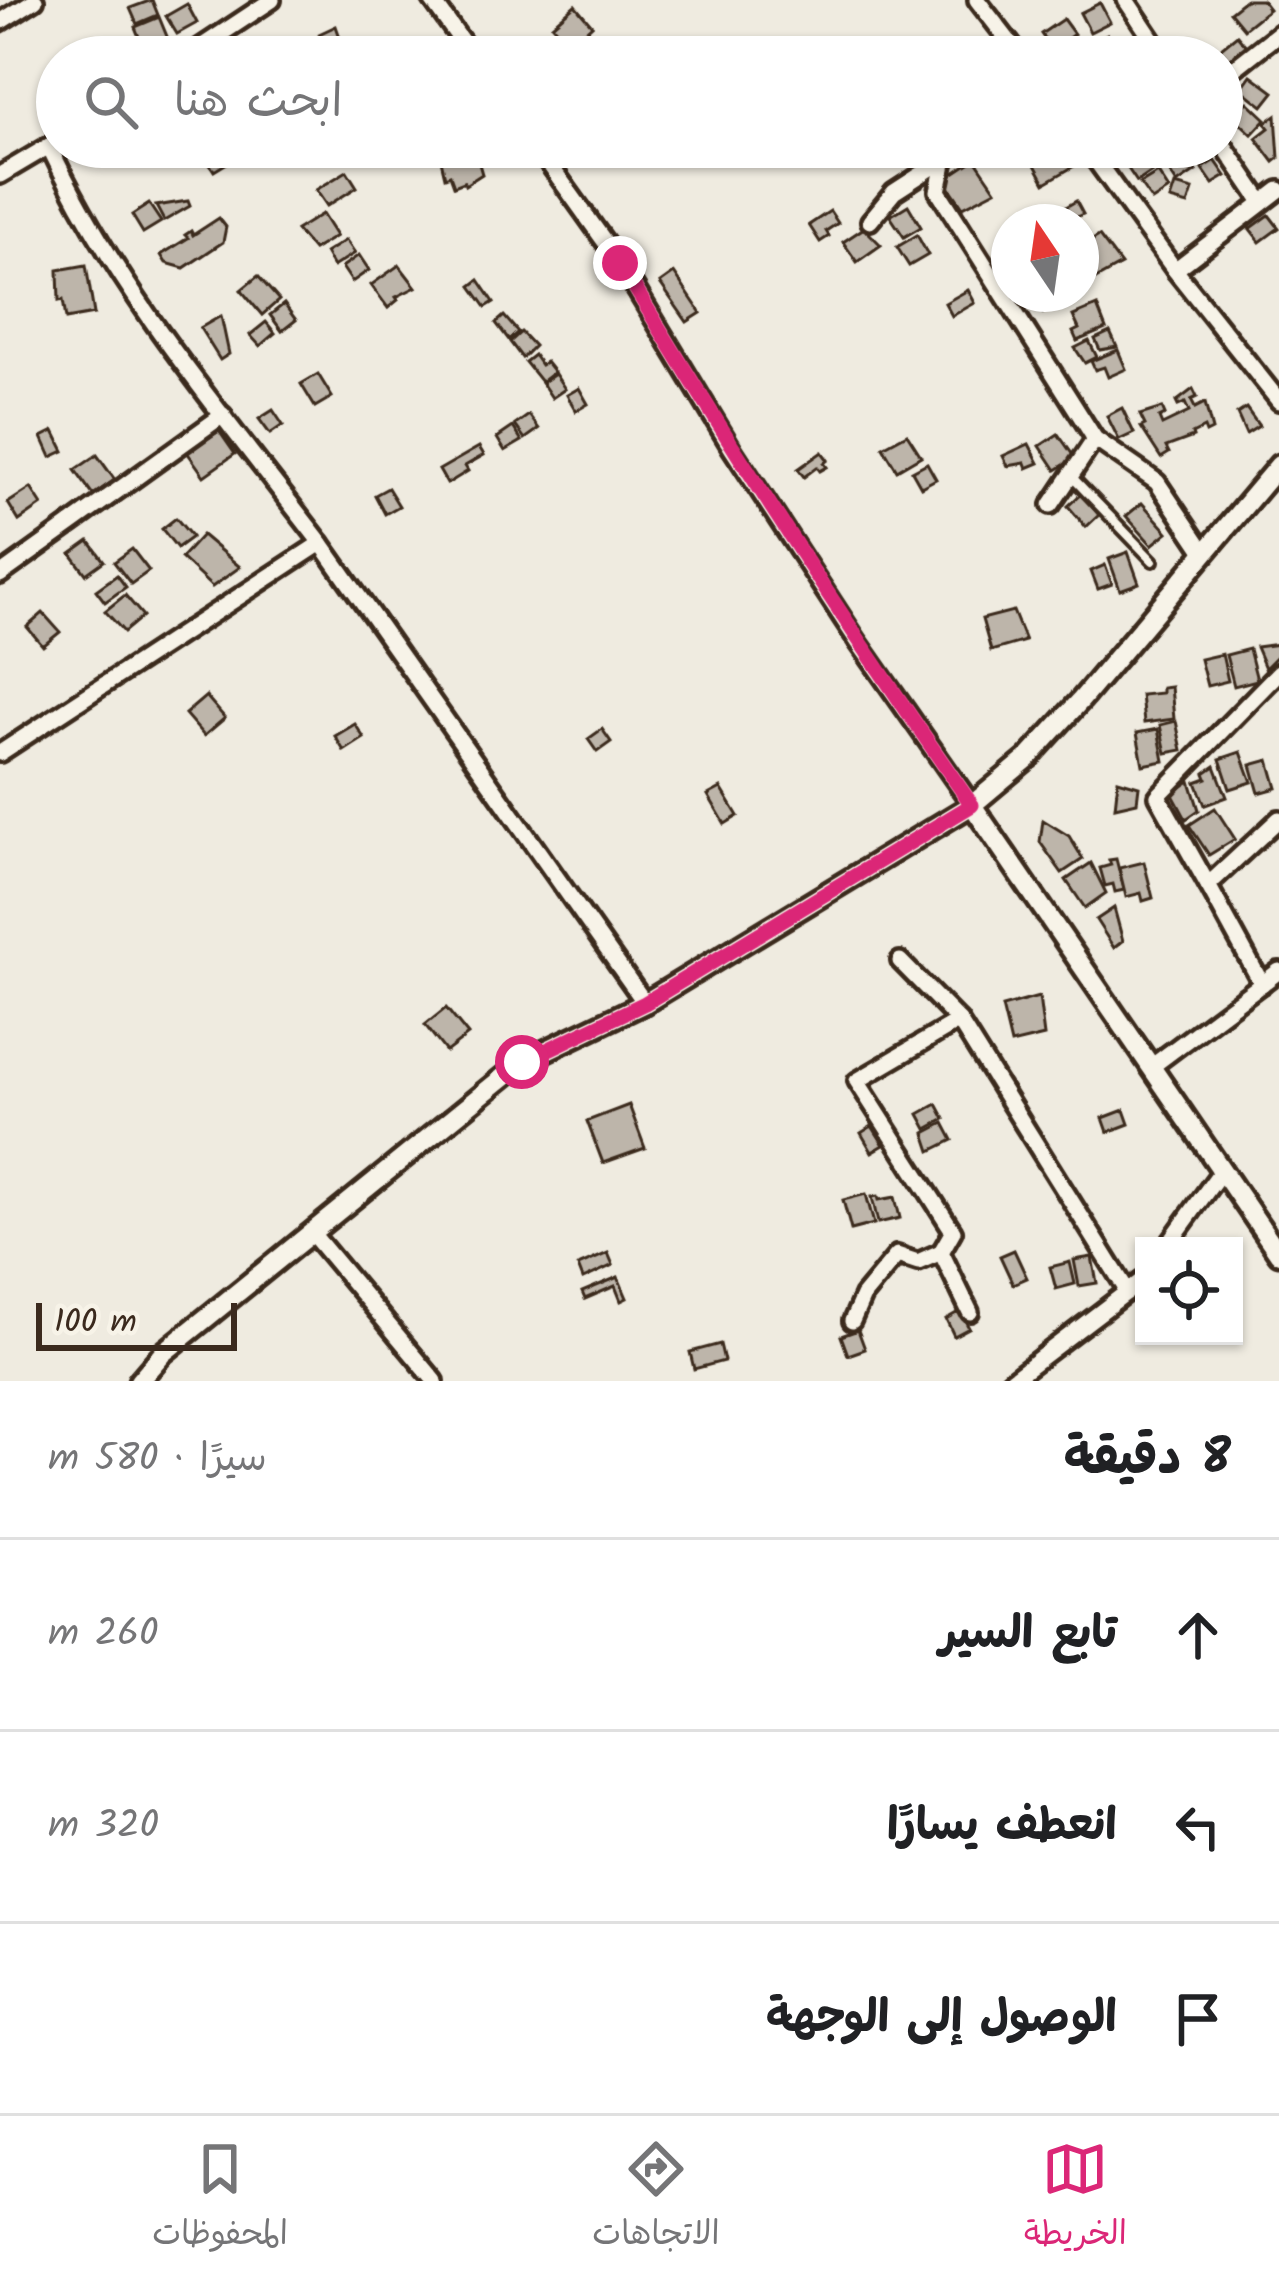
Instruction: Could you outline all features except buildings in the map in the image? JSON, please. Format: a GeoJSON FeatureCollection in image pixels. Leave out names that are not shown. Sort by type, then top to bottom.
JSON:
{"type":"FeatureCollection","features":[{"type":"Feature","properties":{"kind":"street"},"geometry":{"type":"LineString","coordinates":[[0,22],[34,0]]}},
{"type":"Feature","properties":{"kind":"street"},"geometry":{"type":"LineString","coordinates":[[241,0],[250,16]]}},
{"type":"Feature","properties":{"kind":"street"},"geometry":{"type":"LineString","coordinates":[[219,36],[272,0]]}},
{"type":"Feature","properties":{"kind":"street"},"geometry":{"type":"LineString","coordinates":[[432,0],[458,36]]}},
{"type":"Feature","properties":{"kind":"street"},"geometry":{"type":"LineString","coordinates":[[978,0],[1005,36]]}},
{"type":"Feature","properties":{"kind":"street"},"geometry":{"type":"LineString","coordinates":[[1126,0],[1150,36]]}},
{"type":"Feature","properties":{"kind":"street"},"geometry":{"type":"LineString","coordinates":[[1243,61],[1279,33]]}},
{"type":"Feature","properties":{"kind":"street"},"geometry":{"type":"LineString","coordinates":[[0,175],[36,154]]}},
{"type":"Feature","properties":{"kind":"street"},"geometry":{"type":"LineString","coordinates":[[63,168],[83,219],[158,330],[321,543],[645,1003]]}},
{"type":"Feature","properties":{"kind":"street"},"geometry":{"type":"LineString","coordinates":[[552,168],[620,263],[731,449],[858,642],[1279,1254]]}},
{"type":"Feature","properties":{"kind":"street"},"geometry":{"type":"LineString","coordinates":[[870,221],[895,192],[931,168]]}},
{"type":"Feature","properties":{"kind":"street"},"geometry":{"type":"LineString","coordinates":[[943,168],[938,191],[1096,440],[1157,482],[1204,552]]}},
{"type":"Feature","properties":{"kind":"street"},"geometry":{"type":"LineString","coordinates":[[1101,168],[1279,401]]}},
{"type":"Feature","properties":{"kind":"street"},"geometry":{"type":"LineString","coordinates":[[1239,168],[1262,202]]}},
{"type":"Feature","properties":{"kind":"street"},"geometry":{"type":"LineString","coordinates":[[1175,270],[1279,190]]}},
{"type":"Feature","properties":{"kind":"street"},"geometry":{"type":"LineString","coordinates":[[0,575],[223,415]]}},
{"type":"Feature","properties":{"kind":"street"},"geometry":{"type":"LineString","coordinates":[[1052,505],[1096,440]]}},
{"type":"Feature","properties":{"kind":"street"},"geometry":{"type":"LineString","coordinates":[[139,1381],[163,1353],[522,1062],[645,1003],[972,805],[1028,758],[1279,465]]}},
{"type":"Feature","properties":{"kind":"street"},"geometry":{"type":"LineString","coordinates":[[2,746],[321,543]]}},
{"type":"Feature","properties":{"kind":"street"},"geometry":{"type":"LineString","coordinates":[[1262,984],[1158,796],[1279,672]]}},
{"type":"Feature","properties":{"kind":"street"},"geometry":{"type":"LineString","coordinates":[[1208,885],[1279,818]]}},
{"type":"Feature","properties":{"kind":"street"},"geometry":{"type":"LineString","coordinates":[[900,961],[959,1021],[1128,1292]]}},
{"type":"Feature","properties":{"kind":"street"},"geometry":{"type":"LineString","coordinates":[[1151,1066],[1279,971]]}},
{"type":"Feature","properties":{"kind":"street"},"geometry":{"type":"LineString","coordinates":[[852,1321],[863,1296],[897,1255],[918,1262],[941,1252],[953,1231],[857,1081],[959,1021]]}},
{"type":"Feature","properties":{"kind":"street"},"geometry":{"type":"LineString","coordinates":[[1174,1237],[1222,1170]]}},
{"type":"Feature","properties":{"kind":"street"},"geometry":{"type":"LineString","coordinates":[[311,1232],[435,1381]]}},
{"type":"Feature","properties":{"kind":"street"},"geometry":{"type":"LineString","coordinates":[[941,1252],[970,1312]]}},
{"type":"Feature","properties":{"kind":"street"},"geometry":{"type":"LineString","coordinates":[[1010,1381],[1135,1286]]}},
{"type":"Feature","properties":{"kind":"lane"},"geometry":{"type":"LineString","coordinates":[[1071,476],[1153,561]]}},
{"type":"Feature","properties":{"kind":"route"},"geometry":{"type":"LineString","coordinates":[[522,1062],[645,1003],[972,805],[731,449],[620,263]]}}]}
